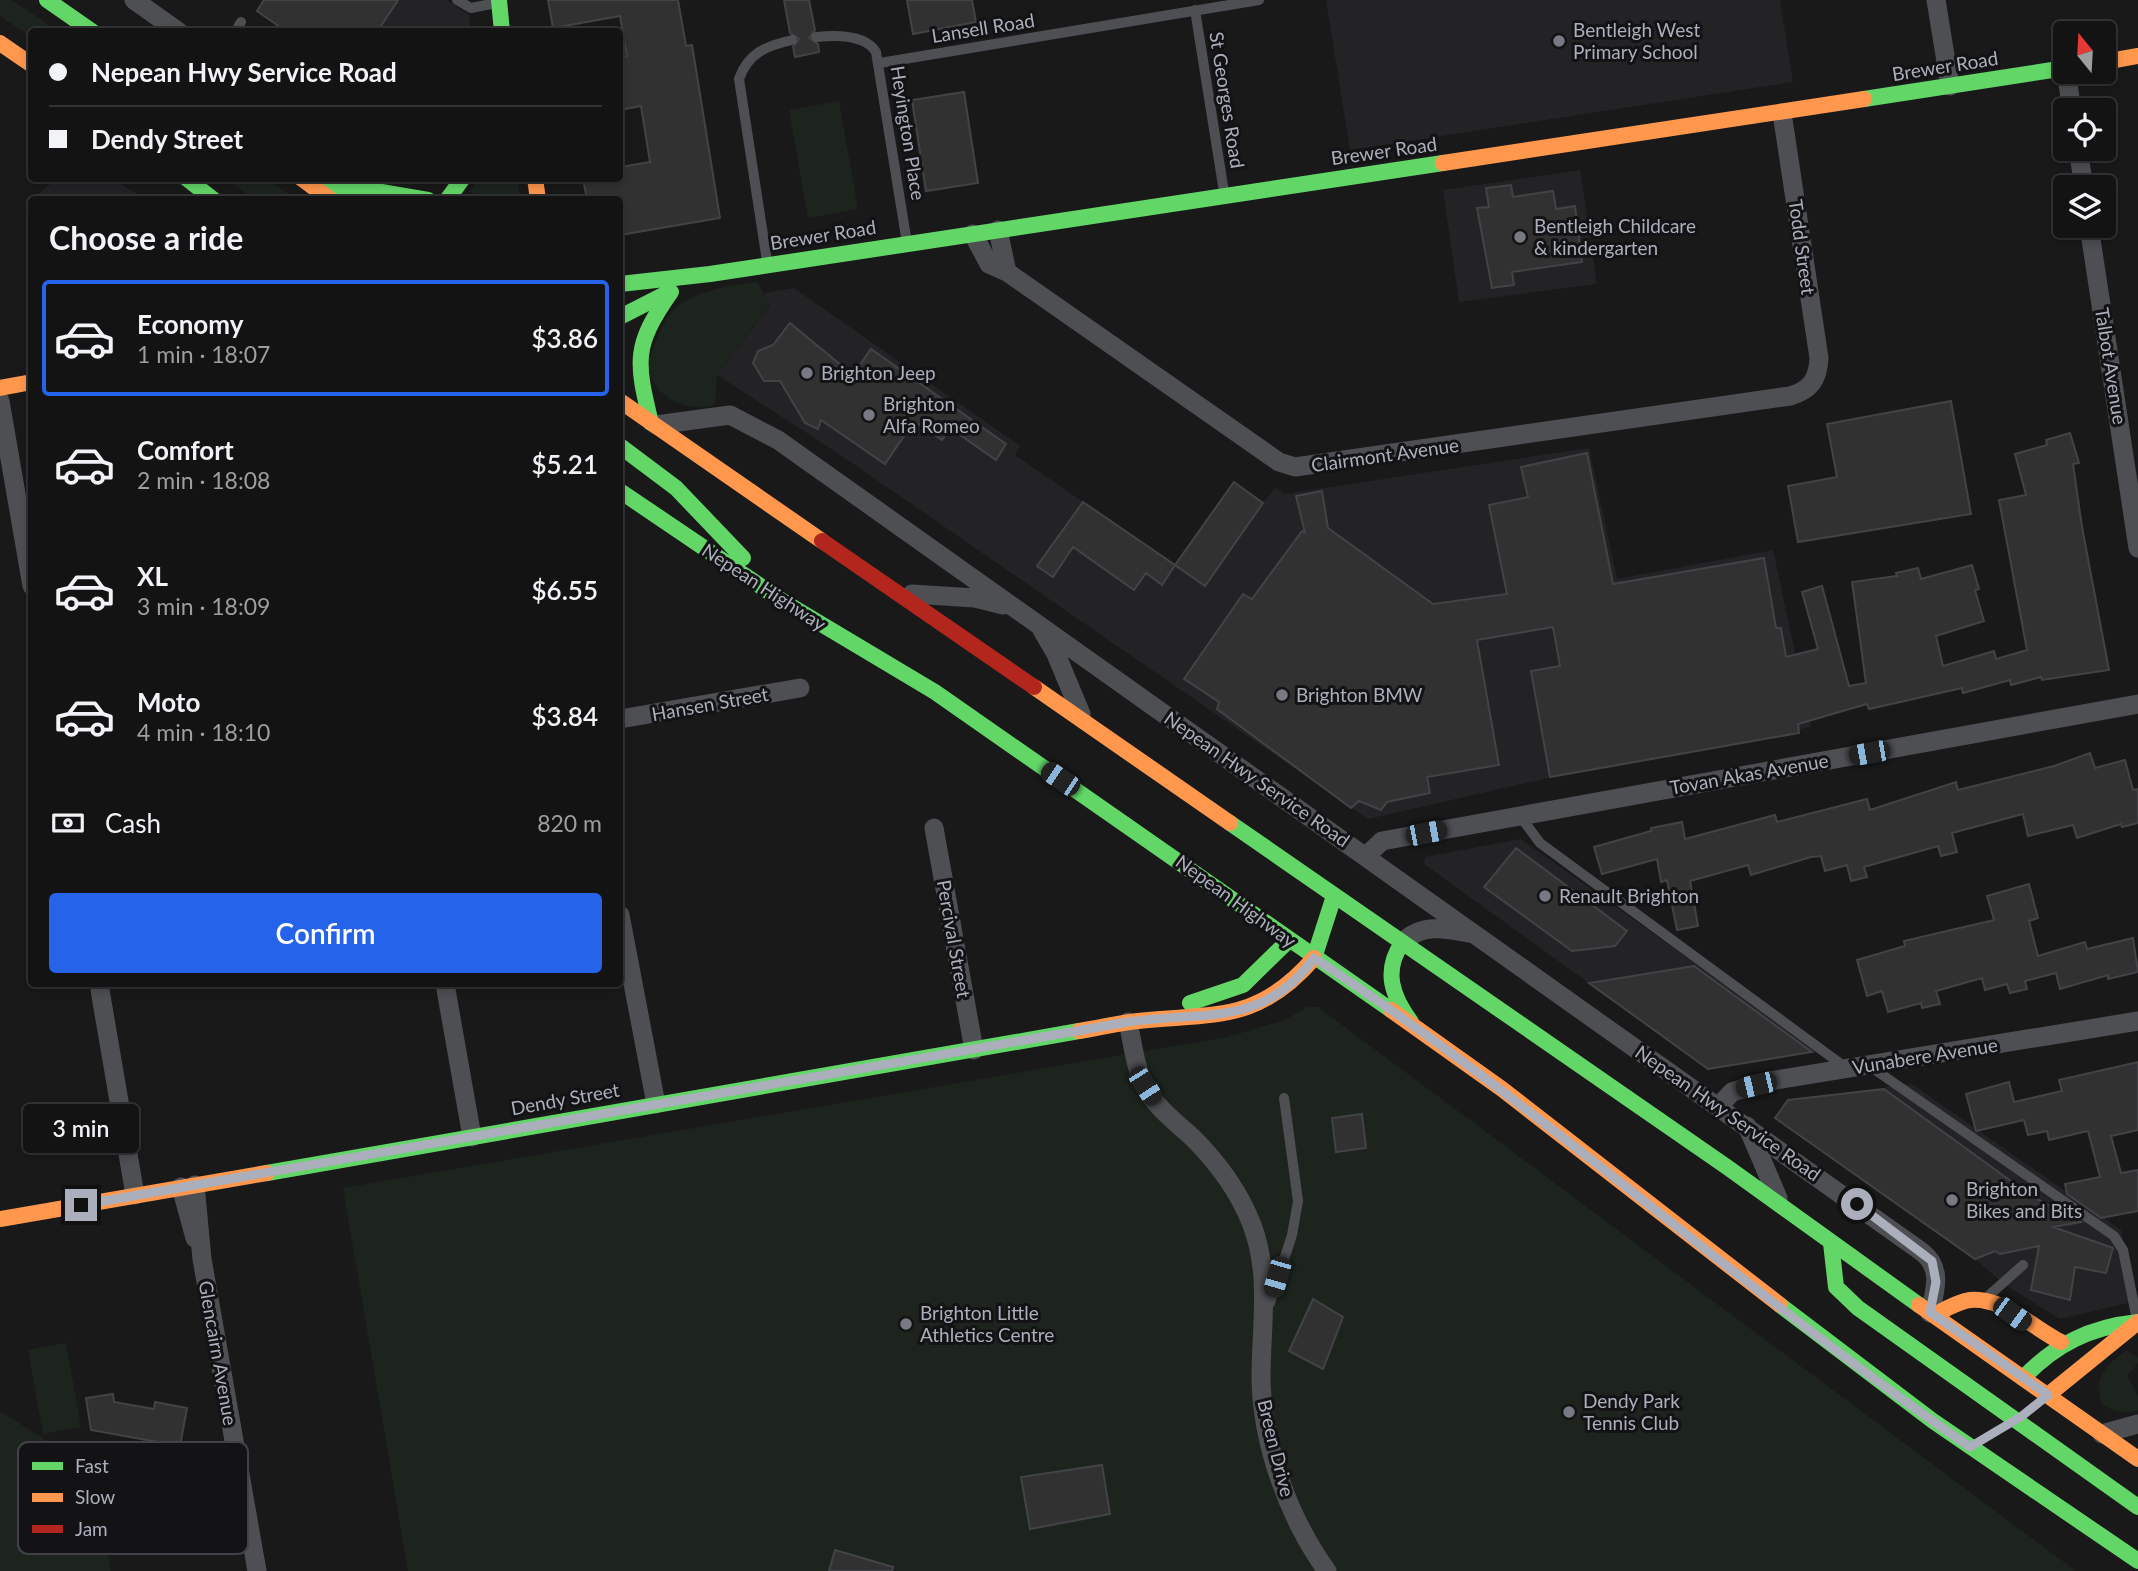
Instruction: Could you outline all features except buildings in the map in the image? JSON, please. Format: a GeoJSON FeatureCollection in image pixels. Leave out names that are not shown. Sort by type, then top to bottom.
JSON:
{"type":"FeatureCollection","features":[{"type":"Feature","properties":{"kind":"main road"},"geometry":{"type":"LineString","coordinates":[[47,0],[87,28]]}},
{"type":"Feature","properties":{"kind":"main road"},"geometry":{"type":"LineString","coordinates":[[499,1],[504,28]]}},
{"type":"Feature","properties":{"kind":"main road"},"geometry":{"type":"LineString","coordinates":[[0,43],[28,62]]}},
{"type":"Feature","properties":{"kind":"main road"},"geometry":{"type":"LineString","coordinates":[[2116,60],[2138,56]]}},
{"type":"Feature","properties":{"kind":"main road","name":"Brewer Road"},"geometry":{"type":"LineString","coordinates":[[623,284],[710,274],[2053,72]]}},
{"type":"Feature","properties":{"kind":"main road"},"geometry":{"type":"LineString","coordinates":[[191,182],[209,196]]}},
{"type":"Feature","properties":{"kind":"main road"},"geometry":{"type":"LineString","coordinates":[[306,182],[326,196]]}},
{"type":"Feature","properties":{"kind":"main road"},"geometry":{"type":"LineString","coordinates":[[313,182],[405,196]]}},
{"type":"Feature","properties":{"kind":"main road","name":"Brewer Road"},"geometry":{"type":"LineString","coordinates":[[623,316],[710,274]]}},
{"type":"Feature","properties":{"kind":"main road"},"geometry":{"type":"LineString","coordinates":[[671,292],[647,324],[639,346],[641,438],[687,497],[774,595]]}},
{"type":"Feature","properties":{"kind":"main road"},"geometry":{"type":"LineString","coordinates":[[0,388],[28,383]]}},
{"type":"Feature","properties":{"kind":"main road","name":"Nepean Highway"},"geometry":{"type":"LineString","coordinates":[[623,406],[641,438],[897,593],[1727,1167],[1786,1212],[1932,1314],[1997,1416],[2138,1561]]}},
{"type":"Feature","properties":{"kind":"main road","name":"Nepean Highway"},"geometry":{"type":"LineString","coordinates":[[623,493],[774,595],[935,692],[1191,869],[1298,931],[1314,958],[1502,1088],[1822,1338],[1997,1416],[2032,1408],[2102,1434],[2138,1459]]}},
{"type":"Feature","properties":{"kind":"main road"},"geometry":{"type":"LineString","coordinates":[[1205,808],[1207,829]]}},
{"type":"Feature","properties":{"kind":"main road"},"geometry":{"type":"LineString","coordinates":[[1191,869],[1202,853]]}},
{"type":"Feature","properties":{"kind":"main road"},"geometry":{"type":"LineString","coordinates":[[1314,958],[1334,896]]}},
{"type":"Feature","properties":{"kind":"main road","name":"Dendy Street"},"geometry":{"type":"LineString","coordinates":[[1133,1021],[1238,988],[1259,972],[1334,896]]}},
{"type":"Feature","properties":{"kind":"main road"},"geometry":{"type":"LineString","coordinates":[[1402,943],[1391,960],[1390,982],[1399,1006],[1416,1028]]}},
{"type":"Feature","properties":{"kind":"main road","name":"Dendy Street"},"geometry":{"type":"LineString","coordinates":[[0,1219],[1133,1021],[1204,1017],[1248,1008],[1288,988],[1314,958]]}},
{"type":"Feature","properties":{"kind":"main road"},"geometry":{"type":"LineString","coordinates":[[1831,1243],[1836,1287],[1997,1416]]}},
{"type":"Feature","properties":{"kind":"main road"},"geometry":{"type":"LineString","coordinates":[[1932,1314],[1965,1301],[1983,1301],[2005,1309],[2039,1333],[2061,1342]]}},
{"type":"Feature","properties":{"kind":"main road"},"geometry":{"type":"LineString","coordinates":[[1997,1416],[2061,1342],[2098,1326],[2138,1322]]}},
{"type":"Feature","properties":{"kind":"main road"},"geometry":{"type":"LineString","coordinates":[[1997,1416],[2032,1408],[2078,1368],[2122,1338],[2138,1322]]}},
{"type":"Feature","properties":{"kind":"main road"},"geometry":{"type":"LineString","coordinates":[[2032,1408],[2138,1507]]}},
{"type":"Feature","properties":{"kind":"street"},"geometry":{"type":"LineString","coordinates":[[135,0],[174,28]]}},
{"type":"Feature","properties":{"kind":"street"},"geometry":{"type":"LineString","coordinates":[[1936,0],[1950,86]]}},
{"type":"Feature","properties":{"kind":"street","name":"Todd Street"},"geometry":{"type":"LineString","coordinates":[[1782,113],[1819,358],[1815,380]]}},
{"type":"Feature","properties":{"kind":"street"},"geometry":{"type":"LineString","coordinates":[[998,230],[1007,272]]}},
{"type":"Feature","properties":{"kind":"street","name":"Clairmont Avenue"},"geometry":{"type":"LineString","coordinates":[[974,234],[989,264],[1007,272],[1279,462],[1295,467],[1790,396],[1802,392],[1815,380]]}},
{"type":"Feature","properties":{"kind":"street","name":"Talbot Avenue"},"geometry":{"type":"LineString","coordinates":[[2092,238],[2138,548]]}},
{"type":"Feature","properties":{"kind":"street"},"geometry":{"type":"LineString","coordinates":[[0,401],[28,563]]}},
{"type":"Feature","properties":{"kind":"street","name":"Nepean Hwy Service Road"},"geometry":{"type":"LineString","coordinates":[[641,438],[730,415],[743,419],[778,440],[1928,1256],[1936,1277],[1932,1314]]}},
{"type":"Feature","properties":{"kind":"street","name":"Nepean Hwy Service Road"},"geometry":{"type":"LineString","coordinates":[[897,593],[975,598],[1016,609]]}},
{"type":"Feature","properties":{"kind":"street","name":"Nepean Hwy Service Road"},"geometry":{"type":"LineString","coordinates":[[1034,621],[1056,654],[1086,724]]}},
{"type":"Feature","properties":{"kind":"street","name":"Hansen Street"},"geometry":{"type":"LineString","coordinates":[[623,718],[800,688]]}},
{"type":"Feature","properties":{"kind":"street","name":"Tovan Akas Avenue"},"geometry":{"type":"LineString","coordinates":[[1366,856],[1382,841],[2138,704]]}},
{"type":"Feature","properties":{"kind":"street","name":"Percival Street"},"geometry":{"type":"LineString","coordinates":[[934,828],[974,1049]]}},
{"type":"Feature","properties":{"kind":"street","name":"Nepean Hwy Service Road"},"geometry":{"type":"LineString","coordinates":[[1402,943],[1413,933],[1434,928],[1480,936]]}},
{"type":"Feature","properties":{"kind":"street"},"geometry":{"type":"LineString","coordinates":[[623,931],[656,1104]]}},
{"type":"Feature","properties":{"kind":"street"},"geometry":{"type":"LineString","coordinates":[[100,987],[135,1195]]}},
{"type":"Feature","properties":{"kind":"street"},"geometry":{"type":"LineString","coordinates":[[445,987],[472,1136]]}},
{"type":"Feature","properties":{"kind":"street","name":"Breen Drive"},"geometry":{"type":"LineString","coordinates":[[1133,1021],[1136,1064],[1153,1100],[1218,1164],[1243,1204],[1253,1228],[1264,1280],[1262,1397],[1274,1455],[1296,1518],[1327,1571]]}},
{"type":"Feature","properties":{"kind":"street","name":"Vunabere Avenue"},"geometry":{"type":"LineString","coordinates":[[1719,1106],[1728,1095],[1741,1088],[2138,1021]]}},
{"type":"Feature","properties":{"kind":"street"},"geometry":{"type":"LineString","coordinates":[[1747,1125],[1786,1212]]}},
{"type":"Feature","properties":{"kind":"street","name":"Glencairn Avenue"},"geometry":{"type":"LineString","coordinates":[[188,1186],[234,1442]]}},
{"type":"Feature","properties":{"kind":"street"},"geometry":{"type":"LineString","coordinates":[[2102,1434],[2138,1424]]}},
{"type":"Feature","properties":{"kind":"street","name":"Glencairn Avenue"},"geometry":{"type":"LineString","coordinates":[[248,1520],[257,1571]]}},
{"type":"Feature","properties":{"kind":"lane"},"geometry":{"type":"LineString","coordinates":[[457,0],[471,8],[499,1]]}},
{"type":"Feature","properties":{"kind":"lane","name":"Lansell Road"},"geometry":{"type":"LineString","coordinates":[[880,63],[1259,0]]}},
{"type":"Feature","properties":{"kind":"lane","name":"St Georges Road"},"geometry":{"type":"LineString","coordinates":[[1195,10],[1225,196]]}},
{"type":"Feature","properties":{"kind":"lane"},"geometry":{"type":"LineString","coordinates":[[237,28],[242,22]]}},
{"type":"Feature","properties":{"kind":"lane","name":"Heyington Place"},"geometry":{"type":"LineString","coordinates":[[816,37],[832,35],[867,43],[880,63],[908,244]]}},
{"type":"Feature","properties":{"kind":"lane"},"geometry":{"type":"LineString","coordinates":[[767,265],[739,79],[744,66],[763,48],[792,40]]}},
{"type":"Feature","properties":{"kind":"lane"},"geometry":{"type":"LineString","coordinates":[[1520,816],[1540,843],[1847,1068]]}},
{"type":"Feature","properties":{"kind":"lane"},"geometry":{"type":"LineString","coordinates":[[1868,1065],[2114,1236],[2123,1251],[2138,1322]]}},
{"type":"Feature","properties":{"kind":"lane"},"geometry":{"type":"LineString","coordinates":[[1264,1323],[1292,1235],[1298,1201],[1284,1098]]}},
{"type":"Feature","properties":{"kind":"lane"},"geometry":{"type":"LineString","coordinates":[[1983,1301],[2023,1265]]}},
{"type":"Feature","properties":{"kind":"shaded area"},"geometry":{"type":"Polygon","coordinates":[[[0,0],[12,0],[54,28],[28,28],[28,35],[0,16],[0,0]]]}},
{"type":"Feature","properties":{"kind":"shaded area"},"geometry":{"type":"Polygon","coordinates":[[[301,0],[447,0],[469,15],[471,28],[281,28],[301,0]]]}},
{"type":"Feature","properties":{"kind":"shaded area","name":"Bentleigh West Primary School"},"geometry":{"type":"Polygon","coordinates":[[[1326,0],[1780,0],[1793,82],[1350,150],[1326,0]]]}},
{"type":"Feature","properties":{"kind":"shaded area"},"geometry":{"type":"Polygon","coordinates":[[[839,101],[858,209],[808,218],[789,110],[839,101]]]}},
{"type":"Feature","properties":{"kind":"shaded area","name":"Bentleigh Childcare & kindergarten"},"geometry":{"type":"Polygon","coordinates":[[[1580,170],[1597,284],[1459,302],[1443,190],[1580,170]]]}},
{"type":"Feature","properties":{"kind":"shaded area"},"geometry":{"type":"Polygon","coordinates":[[[53,182],[117,182],[141,196],[36,196],[53,182]]]}},
{"type":"Feature","properties":{"kind":"shaded area"},"geometry":{"type":"Polygon","coordinates":[[[231,182],[270,182],[292,196],[249,196],[231,182]]]}},
{"type":"Feature","properties":{"kind":"shaded area"},"geometry":{"type":"Polygon","coordinates":[[[477,182],[518,182],[520,196],[483,196],[469,192],[477,182]]]}},
{"type":"Feature","properties":{"kind":"shaded area"},"geometry":{"type":"Polygon","coordinates":[[[757,282],[770,304],[717,375],[715,404],[708,407],[691,407],[674,401],[660,391],[652,380],[647,363],[664,323],[675,309],[708,291],[757,282]]]}},
{"type":"Feature","properties":{"kind":"shaded area"},"geometry":{"type":"Polygon","coordinates":[[[794,288],[1020,446],[1015,455],[1175,565],[1234,482],[1263,502],[1275,488],[1284,494],[1589,448],[1617,579],[1773,550],[1811,727],[1544,779],[1368,819],[836,452],[717,375],[770,305],[764,293],[794,288]]]}},
{"type":"Feature","properties":{"kind":"shaded area"},"geometry":{"type":"Polygon","coordinates":[[[1521,839],[1818,1051],[1708,1069],[1424,864],[1425,857],[1521,839]]]}},
{"type":"Feature","properties":{"kind":"shaded area"},"geometry":{"type":"Polygon","coordinates":[[[1307,1007],[1318,1007],[2076,1571],[408,1571],[343,1188],[1227,1037],[1285,1020],[1307,1007]]]}},
{"type":"Feature","properties":{"kind":"shaded area"},"geometry":{"type":"Polygon","coordinates":[[[1912,1084],[2121,1230],[2136,1301],[2060,1319],[2004,1284],[1975,1259],[1775,1118],[1788,1100],[1912,1084]]]}},
{"type":"Feature","properties":{"kind":"shaded area"},"geometry":{"type":"Polygon","coordinates":[[[66,1343],[81,1427],[43,1434],[28,1350],[66,1343]]]}},
{"type":"Feature","properties":{"kind":"shaded area"},"geometry":{"type":"Polygon","coordinates":[[[2127,1350],[2138,1358],[2138,1363],[2127,1376],[2138,1396],[2138,1411],[2123,1412],[2101,1403],[2099,1386],[2103,1372],[2127,1350]]]}},
{"type":"Feature","properties":{"kind":"shaded area"},"geometry":{"type":"Polygon","coordinates":[[[0,1411],[49,1442],[18,1442],[18,1554],[108,1554],[111,1571],[0,1571],[0,1411]]]}},
{"type":"Feature","properties":{"kind":"traffic: fast"},"geometry":{"type":"LineString","coordinates":[[47,0],[87,28]]}},
{"type":"Feature","properties":{"kind":"traffic: fast"},"geometry":{"type":"LineString","coordinates":[[499,0],[502,28]]}},
{"type":"Feature","properties":{"kind":"traffic: fast"},"geometry":{"type":"LineString","coordinates":[[1864,99],[2053,70]]}},
{"type":"Feature","properties":{"kind":"traffic: fast"},"geometry":{"type":"LineString","coordinates":[[623,284],[710,274],[1443,163]]}},
{"type":"Feature","properties":{"kind":"traffic: fast"},"geometry":{"type":"LineString","coordinates":[[191,182],[209,196]]}},
{"type":"Feature","properties":{"kind":"traffic: fast"},"geometry":{"type":"LineString","coordinates":[[450,196],[460,182]]}},
{"type":"Feature","properties":{"kind":"traffic: fast"},"geometry":{"type":"LineString","coordinates":[[312,186],[358,188],[405,196]]}},
{"type":"Feature","properties":{"kind":"traffic: fast"},"geometry":{"type":"LineString","coordinates":[[651,423],[642,384],[641,354],[650,327],[671,292]]}},
{"type":"Feature","properties":{"kind":"traffic: fast"},"geometry":{"type":"LineString","coordinates":[[623,315],[667,293]]}},
{"type":"Feature","properties":{"kind":"traffic: fast"},"geometry":{"type":"LineString","coordinates":[[623,448],[676,488],[743,558]]}},
{"type":"Feature","properties":{"kind":"traffic: fast"},"geometry":{"type":"LineString","coordinates":[[623,493],[781,600],[935,692],[1391,1010]]}},
{"type":"Feature","properties":{"kind":"traffic: fast"},"geometry":{"type":"LineString","coordinates":[[1230,823],[1727,1167],[1919,1305]]}},
{"type":"Feature","properties":{"kind":"traffic: fast"},"geometry":{"type":"LineString","coordinates":[[1314,958],[1334,896]]}},
{"type":"Feature","properties":{"kind":"traffic: fast"},"geometry":{"type":"LineString","coordinates":[[1190,1003],[1243,985],[1289,940]]}},
{"type":"Feature","properties":{"kind":"traffic: fast"},"geometry":{"type":"LineString","coordinates":[[1402,943],[1393,964],[1392,983],[1399,1003],[1411,1022]]}},
{"type":"Feature","properties":{"kind":"traffic: fast"},"geometry":{"type":"LineString","coordinates":[[267,1173],[1079,1031]]}},
{"type":"Feature","properties":{"kind":"traffic: fast"},"geometry":{"type":"LineString","coordinates":[[1831,1243],[1836,1287],[1858,1308],[2138,1507]]}},
{"type":"Feature","properties":{"kind":"traffic: fast"},"geometry":{"type":"LineString","coordinates":[[1780,1305],[1933,1421],[2138,1561]]}},
{"type":"Feature","properties":{"kind":"traffic: fast"},"geometry":{"type":"LineString","coordinates":[[2023,1378],[2048,1356],[2075,1339],[2104,1328],[2138,1322]]}},
{"type":"Feature","properties":{"kind":"traffic: slow"},"geometry":{"type":"LineString","coordinates":[[0,43],[28,62]]}},
{"type":"Feature","properties":{"kind":"traffic: slow"},"geometry":{"type":"LineString","coordinates":[[2116,60],[2138,56]]}},
{"type":"Feature","properties":{"kind":"traffic: slow"},"geometry":{"type":"LineString","coordinates":[[1443,163],[1864,99]]}},
{"type":"Feature","properties":{"kind":"traffic: slow"},"geometry":{"type":"LineString","coordinates":[[306,182],[326,196]]}},
{"type":"Feature","properties":{"kind":"traffic: slow"},"geometry":{"type":"LineString","coordinates":[[536,182],[537,196]]}},
{"type":"Feature","properties":{"kind":"traffic: slow"},"geometry":{"type":"LineString","coordinates":[[0,388],[28,383]]}},
{"type":"Feature","properties":{"kind":"traffic: slow"},"geometry":{"type":"LineString","coordinates":[[623,403],[822,541]]}},
{"type":"Feature","properties":{"kind":"traffic: slow"},"geometry":{"type":"LineString","coordinates":[[1034,687],[1230,823]]}},
{"type":"Feature","properties":{"kind":"traffic: slow"},"geometry":{"type":"LineString","coordinates":[[1079,1031],[1131,1022],[1234,1011],[1274,994],[1294,979],[1314,958]]}},
{"type":"Feature","properties":{"kind":"traffic: slow"},"geometry":{"type":"LineString","coordinates":[[1391,1010],[1502,1089],[1780,1305]]}},
{"type":"Feature","properties":{"kind":"traffic: slow"},"geometry":{"type":"LineString","coordinates":[[0,1219],[267,1173]]}},
{"type":"Feature","properties":{"kind":"traffic: slow"},"geometry":{"type":"LineString","coordinates":[[1934,1315],[1965,1301],[1990,1302],[2015,1313],[2061,1342]]}},
{"type":"Feature","properties":{"kind":"traffic: slow"},"geometry":{"type":"LineString","coordinates":[[1919,1305],[2138,1459]]}},
{"type":"Feature","properties":{"kind":"traffic: slow"},"geometry":{"type":"LineString","coordinates":[[2048,1395],[2138,1322]]}},
{"type":"Feature","properties":{"kind":"traffic: jam"},"geometry":{"type":"LineString","coordinates":[[822,541],[1034,687]]}},
{"type":"Feature","properties":{"kind":"place","name":"Bentleigh West Primary School"},"geometry":{"type":"Point","coordinates":[1559,41]}},
{"type":"Feature","properties":{"kind":"place","name":"Bentleigh Childcare & kindergarten"},"geometry":{"type":"Point","coordinates":[1520,237]}},
{"type":"Feature","properties":{"kind":"place","name":"Brighton Jeep"},"geometry":{"type":"Point","coordinates":[807,373]}},
{"type":"Feature","properties":{"kind":"place","name":"Brighton Alfa Romeo"},"geometry":{"type":"Point","coordinates":[869,415]}},
{"type":"Feature","properties":{"kind":"place","name":"Brighton BMW"},"geometry":{"type":"Point","coordinates":[1282,695]}},
{"type":"Feature","properties":{"kind":"place","name":"Renault Brighton"},"geometry":{"type":"Point","coordinates":[1545,896]}},
{"type":"Feature","properties":{"kind":"place","name":"Brighton Bikes and Bits"},"geometry":{"type":"Point","coordinates":[1952,1200]}},
{"type":"Feature","properties":{"kind":"place","name":"Brighton Little Athletics Centre"},"geometry":{"type":"Point","coordinates":[906,1324]}},
{"type":"Feature","properties":{"kind":"place","name":"Dendy Park Tennis Club"},"geometry":{"type":"Point","coordinates":[1569,1412]}},
{"type":"Feature","properties":{"kind":"route"},"geometry":{"type":"LineString","coordinates":[[81,1205],[1128,1022],[1210,1017],[1248,1008],[1278,995],[1301,976],[1314,958],[1502,1088],[1712,1254],[1970,1447],[2022,1416],[2048,1395],[1930,1312],[1936,1288],[1932,1261],[1857,1204]]}}]}
